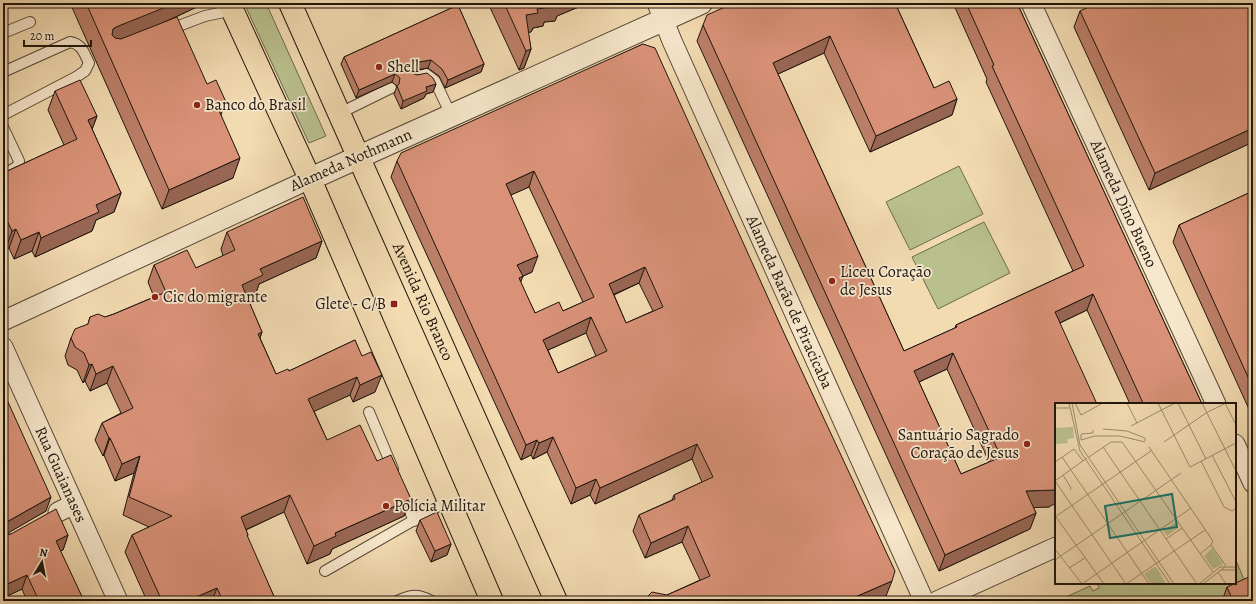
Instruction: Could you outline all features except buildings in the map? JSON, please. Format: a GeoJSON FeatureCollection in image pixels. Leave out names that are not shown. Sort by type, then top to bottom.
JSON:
{"type":"FeatureCollection","features":[{"type":"Feature","properties":{"kind":"main road","name":"Avenida Rio Branco"},"geometry":{"type":"LineString","coordinates":[[290,3],[556,601]]}},
{"type":"Feature","properties":{"kind":"main road"},"geometry":{"type":"LineString","coordinates":[[231,6],[310,179],[492,601]]}},
{"type":"Feature","properties":{"kind":"street","name":"Alameda Nothmann"},"geometry":{"type":"LineString","coordinates":[[3,321],[451,115],[661,11],[701,3]]}},
{"type":"Feature","properties":{"kind":"street","name":"Alameda Dino Bueno"},"geometry":{"type":"LineString","coordinates":[[1031,3],[1216,403]]}},
{"type":"Feature","properties":{"kind":"street","name":"Alameda Barão de Piracicaba"},"geometry":{"type":"LineString","coordinates":[[661,11],[924,601]]}},
{"type":"Feature","properties":{"kind":"street","name":"Rua Guaianases"},"geometry":{"type":"LineString","coordinates":[[3,347],[61,511],[118,601]]}},
{"type":"Feature","properties":{"kind":"street"},"geometry":{"type":"LineString","coordinates":[[1236,446],[1253,483]]}},
{"type":"Feature","properties":{"kind":"street"},"geometry":{"type":"LineString","coordinates":[[937,601],[1055,547]]}},
{"type":"Feature","properties":{"kind":"lane"},"geometry":{"type":"LineString","coordinates":[[156,34],[231,6]]}},
{"type":"Feature","properties":{"kind":"lane"},"geometry":{"type":"LineString","coordinates":[[3,33],[30,22]]}},
{"type":"Feature","properties":{"kind":"lane"},"geometry":{"type":"LineString","coordinates":[[3,72],[70,42],[81,46],[89,63],[85,71],[76,77],[3,115]]}},
{"type":"Feature","properties":{"kind":"lane"},"geometry":{"type":"LineString","coordinates":[[414,76],[426,74],[435,81],[451,115]]}},
{"type":"Feature","properties":{"kind":"lane"},"geometry":{"type":"LineString","coordinates":[[340,113],[391,88]]}},
{"type":"Feature","properties":{"kind":"lane"},"geometry":{"type":"LineString","coordinates":[[3,127],[19,161],[18,166],[14,170],[3,175]]}},
{"type":"Feature","properties":{"kind":"lane"},"geometry":{"type":"LineString","coordinates":[[369,412],[414,521]]}},
{"type":"Feature","properties":{"kind":"lane"},"geometry":{"type":"LineString","coordinates":[[325,571],[449,500]]}},
{"type":"Feature","properties":{"kind":"lane"},"geometry":{"type":"LineString","coordinates":[[397,601],[409,595],[423,597],[432,601]]}},
{"type":"Feature","properties":{"kind":"green space"},"geometry":{"type":"Polygon","coordinates":[[[244,3],[266,3],[326,136],[309,143],[244,3]]]}},
{"type":"Feature","properties":{"kind":"green space"},"geometry":{"type":"Polygon","coordinates":[[[959,166],[983,214],[910,250],[886,202],[959,166]]]}},
{"type":"Feature","properties":{"kind":"green space"},"geometry":{"type":"Polygon","coordinates":[[[984,222],[1010,273],[938,309],[912,257],[984,222]]]}},
{"type":"Feature","properties":{"kind":"green space"},"geometry":{"type":"Polygon","coordinates":[[[1236,560],[1253,601],[1057,601],[1090,586],[1093,591],[1099,588],[1097,584],[1236,584],[1236,560]]]}},
{"type":"Feature","properties":{"kind":"place","name":"Shell"},"geometry":{"type":"Point","coordinates":[379,67]}},
{"type":"Feature","properties":{"kind":"place","name":"Banco do Brasil"},"geometry":{"type":"Point","coordinates":[197,105]}},
{"type":"Feature","properties":{"kind":"place","name":"Liceu Coração de Jesus"},"geometry":{"type":"Point","coordinates":[832,281]}},
{"type":"Feature","properties":{"kind":"place","name":"Cic do migrante"},"geometry":{"type":"Point","coordinates":[155,297]}},
{"type":"Feature","properties":{"kind":"place","name":"Glete - C/B"},"geometry":{"type":"Point","coordinates":[394,304]}},
{"type":"Feature","properties":{"kind":"place","name":"Santuário Sagrado Coração de Jesus"},"geometry":{"type":"Point","coordinates":[1027,444]}},
{"type":"Feature","properties":{"kind":"place","name":"Polícia Militar"},"geometry":{"type":"Point","coordinates":[386,506]}}]}
